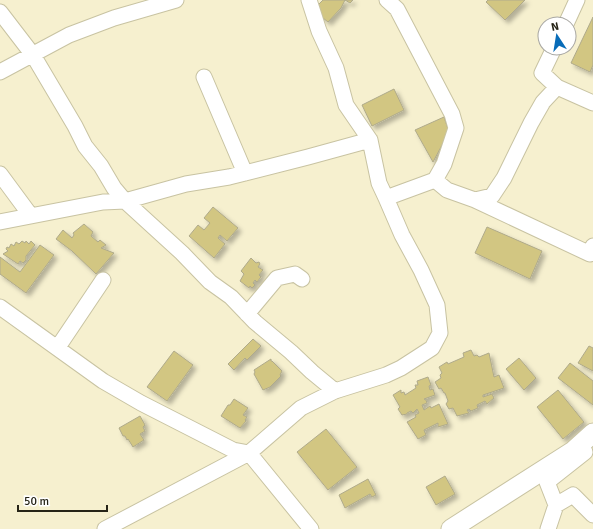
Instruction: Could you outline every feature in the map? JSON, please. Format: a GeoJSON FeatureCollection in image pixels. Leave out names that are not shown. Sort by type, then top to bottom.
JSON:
{"type":"FeatureCollection","features":[{"type":"Feature","properties":{"kind":"main road"},"geometry":{"type":"LineString","coordinates":[[451,529],[573,451],[593,433]]}},
{"type":"Feature","properties":{"kind":"street"},"geometry":{"type":"LineString","coordinates":[[0,72],[69,34],[114,18],[176,0]]}},
{"type":"Feature","properties":{"kind":"street"},"geometry":{"type":"LineString","coordinates":[[104,529],[249,453],[301,408],[335,391],[386,375],[401,368],[432,348],[440,333],[437,305],[421,270],[402,235],[379,183],[370,140],[346,105],[336,68],[319,31],[309,0]]}},
{"type":"Feature","properties":{"kind":"street"},"geometry":{"type":"LineString","coordinates":[[386,198],[435,180],[444,164],[456,128],[452,114],[398,9],[387,0]]}},
{"type":"Feature","properties":{"kind":"street"},"geometry":{"type":"LineString","coordinates":[[570,16],[577,0]]}},
{"type":"Feature","properties":{"kind":"street"},"geometry":{"type":"LineString","coordinates":[[0,12],[33,55],[75,126],[84,146],[101,166],[114,188],[125,201],[182,253],[210,282],[230,297],[247,314],[335,391]]}},
{"type":"Feature","properties":{"kind":"street"},"geometry":{"type":"LineString","coordinates":[[550,56],[542,73],[557,87],[593,103]]}},
{"type":"Feature","properties":{"kind":"street"},"geometry":{"type":"LineString","coordinates":[[204,77],[245,173]]}},
{"type":"Feature","properties":{"kind":"street"},"geometry":{"type":"LineString","coordinates":[[475,200],[492,196],[504,178],[543,102],[557,87]]}},
{"type":"Feature","properties":{"kind":"street"},"geometry":{"type":"LineString","coordinates":[[0,222],[103,202],[125,201],[186,184],[245,173],[370,140]]}},
{"type":"Feature","properties":{"kind":"street"},"geometry":{"type":"LineString","coordinates":[[0,174],[30,216]]}},
{"type":"Feature","properties":{"kind":"street"},"geometry":{"type":"LineString","coordinates":[[435,180],[447,190],[475,200],[590,254],[593,246]]}},
{"type":"Feature","properties":{"kind":"street"},"geometry":{"type":"LineString","coordinates":[[247,314],[277,278],[295,274],[302,279]]}},
{"type":"Feature","properties":{"kind":"street"},"geometry":{"type":"LineString","coordinates":[[58,348],[103,280]]}},
{"type":"Feature","properties":{"kind":"street"},"geometry":{"type":"LineString","coordinates":[[0,307],[103,381],[141,403],[233,450],[249,453],[311,529]]}},
{"type":"Feature","properties":{"kind":"street"},"geometry":{"type":"LineString","coordinates":[[548,529],[556,505],[547,482],[593,446]]}},
{"type":"Feature","properties":{"kind":"street"},"geometry":{"type":"LineString","coordinates":[[556,505],[573,495],[593,515]]}},
{"type":"Feature","properties":{"kind":"building"},"geometry":{"type":"Polygon","coordinates":[[[323,0],[345,0],[341,8],[328,22],[318,14],[316,7],[323,0]]]}},
{"type":"Feature","properties":{"kind":"building"},"geometry":{"type":"Polygon","coordinates":[[[345,0],[353,0],[350,3],[345,0]]]}},
{"type":"Feature","properties":{"kind":"building"},"geometry":{"type":"Polygon","coordinates":[[[488,0],[525,0],[505,20],[486,2],[488,0]]]}},
{"type":"Feature","properties":{"kind":"building"},"geometry":{"type":"Polygon","coordinates":[[[593,17],[593,65],[590,72],[571,63],[574,56],[577,56],[577,50],[593,17]]]}},
{"type":"Feature","properties":{"kind":"building"},"geometry":{"type":"Polygon","coordinates":[[[394,89],[404,110],[372,126],[362,105],[394,89]]]}},
{"type":"Feature","properties":{"kind":"building"},"geometry":{"type":"Polygon","coordinates":[[[444,117],[449,132],[433,162],[415,130],[444,117]]]}},
{"type":"Feature","properties":{"kind":"building"},"geometry":{"type":"Polygon","coordinates":[[[213,207],[238,228],[227,241],[220,235],[218,238],[225,244],[214,258],[189,236],[198,225],[204,230],[210,223],[204,218],[213,207]]]}},
{"type":"Feature","properties":{"kind":"building"},"geometry":{"type":"Polygon","coordinates":[[[84,224],[93,232],[91,236],[98,242],[100,240],[106,245],[101,248],[114,253],[96,274],[72,251],[56,239],[63,230],[72,238],[74,235],[73,233],[84,224]]]}},
{"type":"Feature","properties":{"kind":"building"},"geometry":{"type":"Polygon","coordinates":[[[487,227],[542,251],[530,279],[475,253],[487,227]]]}},
{"type":"Feature","properties":{"kind":"building"},"geometry":{"type":"Polygon","coordinates":[[[22,241],[25,243],[26,241],[29,244],[31,241],[35,245],[26,256],[26,260],[23,263],[20,261],[18,264],[3,254],[8,251],[6,249],[7,247],[9,248],[11,244],[14,246],[16,242],[19,244],[22,241]]]}},
{"type":"Feature","properties":{"kind":"building"},"geometry":{"type":"Polygon","coordinates":[[[40,245],[54,255],[26,293],[0,274],[0,257],[20,272],[40,245]]]}},
{"type":"Feature","properties":{"kind":"building"},"geometry":{"type":"Polygon","coordinates":[[[251,258],[256,263],[259,262],[260,264],[258,267],[263,270],[259,275],[261,277],[257,282],[255,280],[253,283],[255,285],[252,288],[250,286],[249,288],[240,281],[244,274],[241,271],[251,258]]]}},
{"type":"Feature","properties":{"kind":"building"},"geometry":{"type":"Polygon","coordinates":[[[253,339],[261,346],[247,360],[245,358],[234,370],[228,364],[253,339]]]}},
{"type":"Feature","properties":{"kind":"building"},"geometry":{"type":"Polygon","coordinates":[[[589,346],[593,348],[593,371],[578,363],[589,346]]]}},
{"type":"Feature","properties":{"kind":"building"},"geometry":{"type":"Polygon","coordinates":[[[471,350],[474,356],[477,355],[479,357],[489,353],[494,377],[499,375],[504,388],[483,395],[483,397],[492,394],[494,398],[487,404],[485,401],[477,405],[478,408],[471,411],[469,409],[467,410],[469,413],[457,416],[453,408],[449,409],[446,404],[448,401],[445,393],[441,388],[439,389],[435,382],[441,378],[440,375],[442,373],[439,367],[447,362],[448,364],[464,357],[463,353],[471,350]]]}},
{"type":"Feature","properties":{"kind":"building"},"geometry":{"type":"Polygon","coordinates":[[[174,351],[193,365],[167,401],[147,387],[174,351]]]}},
{"type":"Feature","properties":{"kind":"building"},"geometry":{"type":"Polygon","coordinates":[[[519,358],[536,378],[524,390],[506,369],[519,358]]]}},
{"type":"Feature","properties":{"kind":"building"},"geometry":{"type":"Polygon","coordinates":[[[271,359],[271,361],[282,371],[281,376],[270,387],[263,390],[254,374],[254,370],[271,359]]]}},
{"type":"Feature","properties":{"kind":"building"},"geometry":{"type":"Polygon","coordinates":[[[570,363],[593,381],[593,405],[558,378],[570,363]]]}},
{"type":"Feature","properties":{"kind":"building"},"geometry":{"type":"Polygon","coordinates":[[[428,377],[431,385],[429,386],[430,390],[433,389],[435,395],[424,399],[427,403],[422,405],[424,410],[430,406],[431,408],[439,404],[448,424],[438,427],[438,423],[424,430],[426,435],[418,439],[407,422],[416,417],[415,415],[419,413],[417,409],[413,413],[411,411],[402,415],[398,409],[400,407],[393,395],[401,390],[401,393],[404,392],[405,395],[416,388],[415,385],[418,385],[417,381],[428,377]]]}},
{"type":"Feature","properties":{"kind":"building"},"geometry":{"type":"Polygon","coordinates":[[[558,390],[584,422],[563,439],[537,407],[558,390]]]}},
{"type":"Feature","properties":{"kind":"building"},"geometry":{"type":"Polygon","coordinates":[[[234,399],[248,408],[243,415],[247,417],[245,420],[246,421],[240,428],[221,416],[234,399]]]}},
{"type":"Feature","properties":{"kind":"building"},"geometry":{"type":"Polygon","coordinates":[[[140,416],[145,425],[143,427],[145,431],[140,434],[144,440],[133,447],[128,439],[127,440],[125,436],[123,436],[119,428],[140,416]]]}},
{"type":"Feature","properties":{"kind":"building"},"geometry":{"type":"Polygon","coordinates":[[[326,429],[357,467],[328,490],[297,452],[326,429]]]}},
{"type":"Feature","properties":{"kind":"building"},"geometry":{"type":"Polygon","coordinates":[[[445,476],[455,494],[436,505],[426,487],[445,476]]]}},
{"type":"Feature","properties":{"kind":"building"},"geometry":{"type":"Polygon","coordinates":[[[368,479],[376,495],[372,497],[370,494],[345,508],[339,495],[368,479]]]}}]}
